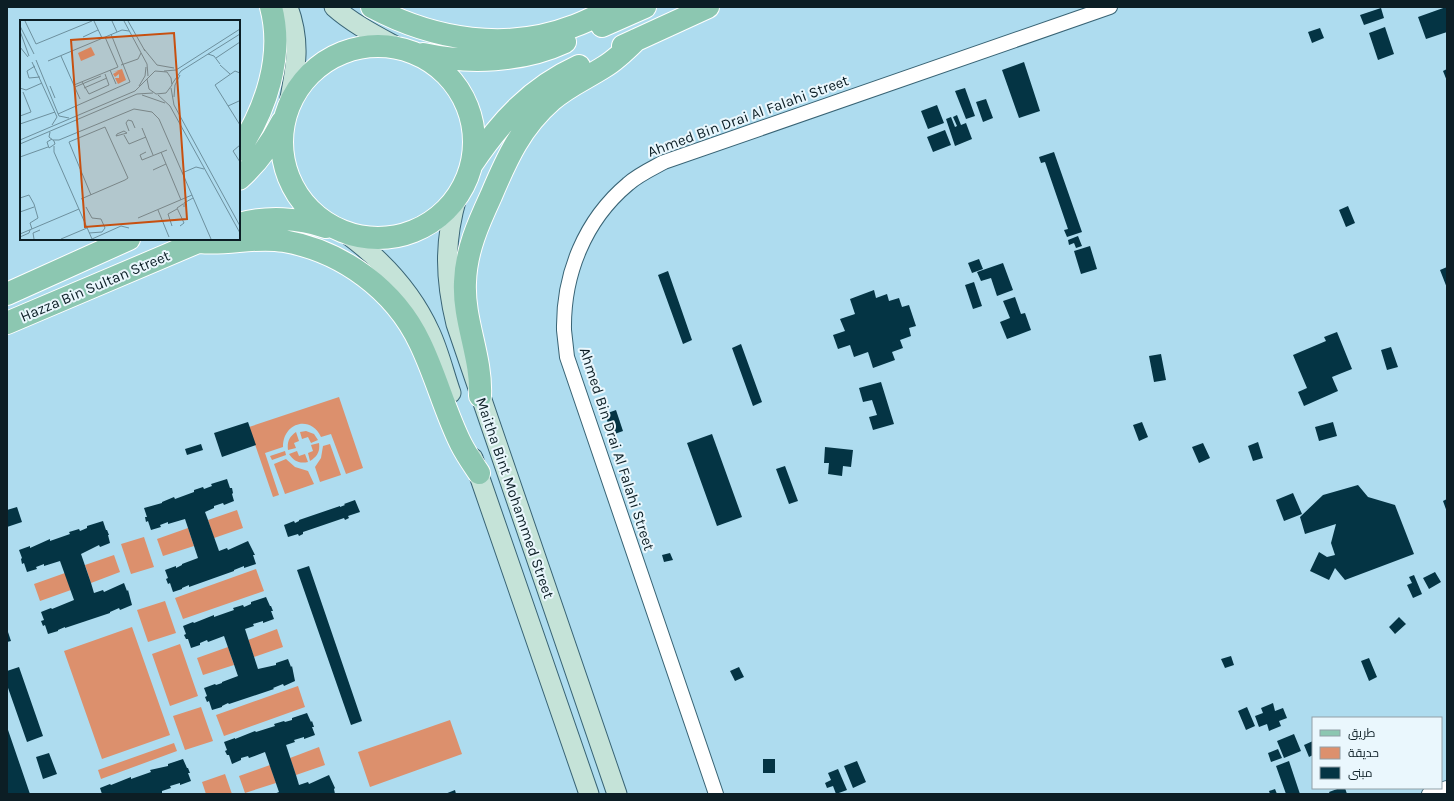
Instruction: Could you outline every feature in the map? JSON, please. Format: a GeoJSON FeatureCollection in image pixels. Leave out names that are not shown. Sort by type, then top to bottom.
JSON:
{"type":"FeatureCollection","features":[{"type":"Feature","properties":{"kind":"main road"},"geometry":{"type":"LineString","coordinates":[[240,148],[258,115],[272,72],[275,54],[275,36],[274,17],[271,7]]}},
{"type":"Feature","properties":{"kind":"main road"},"geometry":{"type":"LineString","coordinates":[[288,7],[294,22],[296,65],[281,144],[285,170],[296,194],[313,214],[341,232]]}},
{"type":"Feature","properties":{"kind":"main road"},"geometry":{"type":"LineString","coordinates":[[240,224],[270,219],[313,222],[341,232],[371,239],[396,238],[420,230],[440,216],[457,197],[463,187],[471,165],[474,142],[471,120],[463,98],[450,79],[434,63],[370,33],[334,7]]}},
{"type":"Feature","properties":{"kind":"main road"},"geometry":{"type":"LineString","coordinates":[[372,7],[406,24],[430,31],[461,38],[499,40],[518,39],[556,32],[574,26],[616,7]]}},
{"type":"Feature","properties":{"kind":"main road"},"geometry":{"type":"LineString","coordinates":[[240,178],[262,155],[274,137],[303,80],[323,62],[346,50],[372,45],[406,50],[434,57],[456,59],[491,59],[519,56],[560,45],[645,7]]}},
{"type":"Feature","properties":{"kind":"main road"},"geometry":{"type":"LineString","coordinates":[[471,165],[507,118],[536,92],[569,71],[708,7]]}},
{"type":"Feature","properties":{"kind":"main road"},"geometry":{"type":"LineString","coordinates":[[480,396],[478,363],[466,302],[465,283],[466,264],[470,246],[479,222],[509,154],[521,134],[536,116],[552,100],[571,86],[604,68],[636,40]]}},
{"type":"Feature","properties":{"kind":"main road","name":"Maitha Bint Mohammed Street"},"geometry":{"type":"LineString","coordinates":[[457,197],[449,232],[447,257],[448,287],[456,324],[617,794]]}},
{"type":"Feature","properties":{"kind":"main road","name":"Maitha Bint Mohammed Street"},"geometry":{"type":"LineString","coordinates":[[341,232],[362,245],[390,271],[413,301],[430,332],[588,794]]}},
{"type":"Feature","properties":{"kind":"main road"},"geometry":{"type":"LineString","coordinates":[[202,240],[213,243],[264,239],[301,244],[334,258],[373,282],[398,308],[420,342],[462,445],[479,473]]}},
{"type":"Feature","properties":{"kind":"main road","name":"Hazza Bin Sultan Street"},"geometry":{"type":"LineString","coordinates":[[7,323],[202,240]]}},
{"type":"Feature","properties":{"kind":"main road","name":"Hazza Bin Sultan Street"},"geometry":{"type":"LineString","coordinates":[[7,294],[119,242]]}},
{"type":"Feature","properties":{"kind":"street","name":"Ahmed Bin Drai Al Falahi Street"},"geometry":{"type":"LineString","coordinates":[[716,794],[567,357],[564,329],[566,302],[571,274],[580,248],[589,230],[600,212],[613,197],[629,183],[664,162],[1090,10],[1110,7]]}},
{"type":"Feature","properties":{"kind":"street"},"geometry":{"type":"LineString","coordinates":[[1429,794],[1447,788]]}},
{"type":"Feature","properties":{"kind":"green space"},"geometry":{"type":"Polygon","coordinates":[[[339,397],[363,468],[346,474],[331,434],[321,437],[311,426],[298,424],[292,427],[284,438],[283,447],[265,453],[279,495],[273,497],[249,427],[339,397]]]}},
{"type":"Feature","properties":{"kind":"green space"},"geometry":{"type":"Polygon","coordinates":[[[306,431],[314,434],[318,440],[311,443],[308,437],[302,439],[300,432],[306,431]]]}},
{"type":"Feature","properties":{"kind":"green space"},"geometry":{"type":"Polygon","coordinates":[[[296,432],[299,441],[294,443],[296,448],[288,450],[289,440],[296,432]]]}},
{"type":"Feature","properties":{"kind":"green space"},"geometry":{"type":"Polygon","coordinates":[[[319,443],[318,453],[310,461],[308,453],[313,451],[311,445],[319,443]]]}},
{"type":"Feature","properties":{"kind":"green space"},"geometry":{"type":"Polygon","coordinates":[[[330,444],[341,475],[320,482],[315,467],[321,458],[323,446],[330,444]]]}},
{"type":"Feature","properties":{"kind":"green space"},"geometry":{"type":"Polygon","coordinates":[[[285,451],[286,455],[272,460],[270,456],[285,451]]]}},
{"type":"Feature","properties":{"kind":"green space"},"geometry":{"type":"Polygon","coordinates":[[[297,451],[299,456],[305,454],[308,462],[302,463],[297,461],[289,454],[297,451]]]}},
{"type":"Feature","properties":{"kind":"green space"},"geometry":{"type":"Polygon","coordinates":[[[286,459],[295,467],[308,471],[314,484],[285,494],[274,464],[286,459]]]}},
{"type":"Feature","properties":{"kind":"green space"},"geometry":{"type":"Polygon","coordinates":[[[237,510],[243,528],[214,538],[208,520],[237,510]]]}},
{"type":"Feature","properties":{"kind":"green space"},"geometry":{"type":"Polygon","coordinates":[[[188,528],[194,546],[163,556],[157,539],[188,528]]]}},
{"type":"Feature","properties":{"kind":"green space"},"geometry":{"type":"Polygon","coordinates":[[[144,537],[154,567],[131,574],[121,544],[144,537]]]}},
{"type":"Feature","properties":{"kind":"green space"},"geometry":{"type":"Polygon","coordinates":[[[114,555],[120,572],[91,583],[85,565],[114,555]]]}},
{"type":"Feature","properties":{"kind":"green space"},"geometry":{"type":"Polygon","coordinates":[[[256,569],[264,591],[183,619],[175,598],[256,569]]]}},
{"type":"Feature","properties":{"kind":"green space"},"geometry":{"type":"Polygon","coordinates":[[[65,573],[71,590],[40,601],[34,584],[65,573]]]}},
{"type":"Feature","properties":{"kind":"green space"},"geometry":{"type":"Polygon","coordinates":[[[165,601],[176,633],[148,642],[137,610],[165,601]]]}},
{"type":"Feature","properties":{"kind":"green space"},"geometry":{"type":"Polygon","coordinates":[[[132,627],[170,735],[102,759],[64,651],[132,627]]]}},
{"type":"Feature","properties":{"kind":"green space"},"geometry":{"type":"Polygon","coordinates":[[[277,629],[283,647],[254,657],[248,640],[277,629]]]}},
{"type":"Feature","properties":{"kind":"green space"},"geometry":{"type":"Polygon","coordinates":[[[180,644],[198,696],[170,706],[152,654],[180,644]]]}},
{"type":"Feature","properties":{"kind":"green space"},"geometry":{"type":"Polygon","coordinates":[[[228,647],[234,665],[203,675],[197,658],[228,647]]]}},
{"type":"Feature","properties":{"kind":"green space"},"geometry":{"type":"Polygon","coordinates":[[[298,686],[305,707],[224,736],[216,715],[298,686]]]}},
{"type":"Feature","properties":{"kind":"green space"},"geometry":{"type":"Polygon","coordinates":[[[201,707],[213,741],[185,750],[173,716],[201,707]]]}},
{"type":"Feature","properties":{"kind":"green space"},"geometry":{"type":"Polygon","coordinates":[[[450,720],[462,754],[370,787],[358,752],[450,720]]]}},
{"type":"Feature","properties":{"kind":"green space"},"geometry":{"type":"Polygon","coordinates":[[[174,743],[177,751],[101,779],[98,770],[174,743]]]}},
{"type":"Feature","properties":{"kind":"green space"},"geometry":{"type":"Polygon","coordinates":[[[319,747],[325,765],[296,775],[290,758],[319,747]]]}},
{"type":"Feature","properties":{"kind":"green space"},"geometry":{"type":"Polygon","coordinates":[[[270,765],[276,783],[245,793],[239,776],[270,765]]]}},
{"type":"Feature","properties":{"kind":"green space"},"geometry":{"type":"Polygon","coordinates":[[[225,774],[232,794],[206,794],[202,782],[225,774]]]}},
{"type":"Feature","properties":{"kind":"building"},"geometry":{"type":"Polygon","coordinates":[[[1446,7],[1447,32],[1426,39],[1418,17],[1446,7]]]}},
{"type":"Feature","properties":{"kind":"building"},"geometry":{"type":"Polygon","coordinates":[[[1381,8],[1384,18],[1364,25],[1360,15],[1381,8]]]}},
{"type":"Feature","properties":{"kind":"building"},"geometry":{"type":"Polygon","coordinates":[[[1385,27],[1394,54],[1378,60],[1369,33],[1385,27]]]}},
{"type":"Feature","properties":{"kind":"building"},"geometry":{"type":"Polygon","coordinates":[[[1320,28],[1324,38],[1312,43],[1308,32],[1320,28]]]}},
{"type":"Feature","properties":{"kind":"building"},"geometry":{"type":"Polygon","coordinates":[[[1024,62],[1040,111],[1019,118],[1002,70],[1024,62]]]}},
{"type":"Feature","properties":{"kind":"building"},"geometry":{"type":"Polygon","coordinates":[[[1447,69],[1447,81],[1443,71],[1447,69]]]}},
{"type":"Feature","properties":{"kind":"building"},"geometry":{"type":"Polygon","coordinates":[[[965,88],[975,116],[966,119],[955,91],[965,88]]]}},
{"type":"Feature","properties":{"kind":"building"},"geometry":{"type":"Polygon","coordinates":[[[986,99],[993,118],[983,122],[976,102],[986,99]]]}},
{"type":"Feature","properties":{"kind":"building"},"geometry":{"type":"Polygon","coordinates":[[[937,105],[944,123],[928,129],[921,111],[937,105]]]}},
{"type":"Feature","properties":{"kind":"building"},"geometry":{"type":"Polygon","coordinates":[[[957,115],[961,125],[966,123],[972,139],[955,146],[946,119],[951,117],[955,127],[957,126],[953,117],[957,115]]]}},
{"type":"Feature","properties":{"kind":"building"},"geometry":{"type":"Polygon","coordinates":[[[945,130],[951,145],[933,152],[927,137],[945,130]]]}},
{"type":"Feature","properties":{"kind":"building"},"geometry":{"type":"Polygon","coordinates":[[[1054,152],[1082,232],[1067,237],[1064,230],[1068,229],[1045,162],[1041,163],[1039,157],[1054,152]]]}},
{"type":"Feature","properties":{"kind":"building"},"geometry":{"type":"Polygon","coordinates":[[[1348,206],[1355,223],[1346,227],[1339,210],[1348,206]]]}},
{"type":"Feature","properties":{"kind":"building"},"geometry":{"type":"Polygon","coordinates":[[[1078,236],[1082,246],[1076,248],[1074,243],[1069,245],[1068,240],[1078,236]]]}},
{"type":"Feature","properties":{"kind":"building"},"geometry":{"type":"Polygon","coordinates":[[[1090,246],[1097,269],[1081,274],[1074,251],[1090,246]]]}},
{"type":"Feature","properties":{"kind":"building"},"geometry":{"type":"Polygon","coordinates":[[[979,259],[983,269],[972,273],[968,263],[979,259]]]}},
{"type":"Feature","properties":{"kind":"building"},"geometry":{"type":"Polygon","coordinates":[[[1003,263],[1013,290],[997,296],[991,278],[981,281],[977,272],[1003,263]]]}},
{"type":"Feature","properties":{"kind":"building"},"geometry":{"type":"Polygon","coordinates":[[[1447,267],[1447,288],[1440,270],[1447,267]]]}},
{"type":"Feature","properties":{"kind":"building"},"geometry":{"type":"Polygon","coordinates":[[[668,271],[692,340],[683,344],[658,275],[668,271]]]}},
{"type":"Feature","properties":{"kind":"building"},"geometry":{"type":"Polygon","coordinates":[[[974,282],[982,306],[973,309],[965,285],[974,282]]]}},
{"type":"Feature","properties":{"kind":"building"},"geometry":{"type":"Polygon","coordinates":[[[874,290],[876,298],[887,294],[889,301],[899,298],[902,307],[909,305],[916,326],[909,328],[911,336],[900,340],[903,348],[892,352],[895,360],[873,368],[868,352],[854,357],[850,345],[838,349],[833,335],[845,331],[840,319],[855,314],[850,299],[874,290]]]}},
{"type":"Feature","properties":{"kind":"building"},"geometry":{"type":"Polygon","coordinates":[[[1015,297],[1021,314],[1025,313],[1031,330],[1007,339],[1000,322],[1010,318],[1003,301],[1015,297]]]}},
{"type":"Feature","properties":{"kind":"building"},"geometry":{"type":"Polygon","coordinates":[[[1337,332],[1352,369],[1332,377],[1338,391],[1304,406],[1298,392],[1307,388],[1293,355],[1326,341],[1324,337],[1337,332]]]}},
{"type":"Feature","properties":{"kind":"building"},"geometry":{"type":"Polygon","coordinates":[[[741,344],[762,402],[753,406],[732,348],[741,344]]]}},
{"type":"Feature","properties":{"kind":"building"},"geometry":{"type":"Polygon","coordinates":[[[1391,347],[1398,367],[1387,370],[1381,350],[1391,347]]]}},
{"type":"Feature","properties":{"kind":"building"},"geometry":{"type":"Polygon","coordinates":[[[1161,354],[1166,380],[1154,382],[1149,356],[1161,354]]]}},
{"type":"Feature","properties":{"kind":"building"},"geometry":{"type":"Polygon","coordinates":[[[881,382],[894,424],[873,430],[869,417],[877,415],[872,400],[863,402],[859,388],[881,382]]]}},
{"type":"Feature","properties":{"kind":"building"},"geometry":{"type":"Polygon","coordinates":[[[616,410],[623,431],[612,435],[605,414],[616,410]]]}},
{"type":"Feature","properties":{"kind":"building"},"geometry":{"type":"Polygon","coordinates":[[[248,422],[256,445],[222,457],[214,433],[248,422]]]}},
{"type":"Feature","properties":{"kind":"building"},"geometry":{"type":"Polygon","coordinates":[[[1142,422],[1148,437],[1139,441],[1133,425],[1142,422]]]}},
{"type":"Feature","properties":{"kind":"building"},"geometry":{"type":"Polygon","coordinates":[[[1333,422],[1337,436],[1319,441],[1315,427],[1333,422]]]}},
{"type":"Feature","properties":{"kind":"building"},"geometry":{"type":"Polygon","coordinates":[[[712,434],[742,517],[717,526],[687,443],[712,434]]]}},
{"type":"Feature","properties":{"kind":"building"},"geometry":{"type":"Polygon","coordinates":[[[1258,442],[1263,458],[1253,461],[1248,446],[1258,442]]]}},
{"type":"Feature","properties":{"kind":"building"},"geometry":{"type":"Polygon","coordinates":[[[1203,443],[1210,458],[1199,463],[1192,447],[1203,443]]]}},
{"type":"Feature","properties":{"kind":"building"},"geometry":{"type":"Polygon","coordinates":[[[201,444],[203,450],[187,455],[185,449],[201,444]]]}},
{"type":"Feature","properties":{"kind":"building"},"geometry":{"type":"Polygon","coordinates":[[[825,447],[853,450],[851,467],[843,466],[842,476],[828,474],[829,463],[824,463],[825,447]]]}},
{"type":"Feature","properties":{"kind":"building"},"geometry":{"type":"Polygon","coordinates":[[[785,466],[798,501],[789,504],[776,469],[785,466]]]}},
{"type":"Feature","properties":{"kind":"building"},"geometry":{"type":"Polygon","coordinates":[[[227,479],[230,488],[232,488],[234,501],[224,505],[223,503],[214,506],[214,508],[205,512],[219,551],[227,548],[228,550],[248,541],[255,555],[253,555],[256,564],[244,568],[244,566],[234,571],[189,587],[189,585],[173,592],[170,583],[168,584],[166,579],[168,578],[165,570],[176,566],[176,568],[198,558],[185,519],[168,524],[168,522],[160,525],[161,527],[151,530],[148,521],[146,522],[145,517],[147,517],[144,508],[162,503],[174,497],[175,499],[203,487],[204,489],[212,486],[211,484],[227,479]]]}},
{"type":"Feature","properties":{"kind":"building"},"geometry":{"type":"Polygon","coordinates":[[[1358,485],[1368,497],[1395,505],[1414,554],[1345,580],[1335,568],[1329,580],[1310,571],[1319,552],[1327,557],[1335,555],[1331,543],[1336,524],[1305,534],[1300,517],[1323,495],[1358,485]]]}},
{"type":"Feature","properties":{"kind":"building"},"geometry":{"type":"Polygon","coordinates":[[[1293,493],[1302,514],[1284,521],[1276,500],[1293,493]]]}},
{"type":"Feature","properties":{"kind":"building"},"geometry":{"type":"Polygon","coordinates":[[[1447,499],[1447,512],[1443,501],[1447,499]]]}},
{"type":"Feature","properties":{"kind":"building"},"geometry":{"type":"Polygon","coordinates":[[[355,500],[360,512],[348,516],[349,518],[345,520],[344,518],[303,532],[303,534],[299,536],[298,534],[288,537],[284,525],[294,521],[295,523],[299,520],[340,507],[355,500]]]}},
{"type":"Feature","properties":{"kind":"building"},"geometry":{"type":"Polygon","coordinates":[[[17,507],[22,522],[7,527],[7,510],[17,507]]]}},
{"type":"Feature","properties":{"kind":"building"},"geometry":{"type":"Polygon","coordinates":[[[103,521],[109,535],[110,543],[100,547],[99,545],[81,554],[94,593],[103,590],[104,592],[124,583],[127,591],[128,590],[132,605],[120,610],[119,608],[110,613],[48,634],[45,625],[43,626],[41,621],[44,620],[41,612],[74,600],[60,561],[44,566],[44,564],[36,567],[37,569],[27,572],[24,563],[22,564],[22,558],[19,550],[30,546],[30,548],[50,539],[50,541],[70,534],[69,532],[79,529],[80,531],[87,528],[87,526],[103,521]]]}},
{"type":"Feature","properties":{"kind":"building"},"geometry":{"type":"Polygon","coordinates":[[[670,553],[673,560],[664,562],[662,555],[670,553]]]}},
{"type":"Feature","properties":{"kind":"building"},"geometry":{"type":"Polygon","coordinates":[[[309,566],[362,721],[351,725],[297,570],[309,566]]]}},
{"type":"Feature","properties":{"kind":"building"},"geometry":{"type":"Polygon","coordinates":[[[1435,572],[1441,582],[1429,589],[1423,578],[1435,572]]]}},
{"type":"Feature","properties":{"kind":"building"},"geometry":{"type":"Polygon","coordinates":[[[1414,575],[1422,594],[1413,598],[1407,585],[1412,583],[1409,577],[1414,575]]]}},
{"type":"Feature","properties":{"kind":"building"},"geometry":{"type":"Polygon","coordinates":[[[266,597],[273,611],[271,611],[274,619],[263,623],[263,621],[253,624],[254,626],[245,629],[258,669],[276,665],[276,663],[288,659],[291,667],[292,666],[295,681],[284,686],[283,684],[273,688],[274,689],[229,704],[228,703],[222,707],[212,710],[209,701],[207,702],[205,697],[207,696],[204,688],[222,683],[238,676],[224,636],[208,642],[207,640],[200,643],[200,645],[191,648],[188,639],[186,639],[184,635],[186,634],[183,626],[214,615],[214,617],[234,610],[233,608],[243,605],[244,607],[251,604],[251,602],[266,597]]]}},
{"type":"Feature","properties":{"kind":"building"},"geometry":{"type":"Polygon","coordinates":[[[1399,617],[1406,624],[1395,634],[1389,627],[1399,617]]]}},
{"type":"Feature","properties":{"kind":"building"},"geometry":{"type":"Polygon","coordinates":[[[7,629],[11,641],[7,642],[7,629]]]}},
{"type":"Feature","properties":{"kind":"building"},"geometry":{"type":"Polygon","coordinates":[[[1231,656],[1234,665],[1225,668],[1221,659],[1231,656]]]}},
{"type":"Feature","properties":{"kind":"building"},"geometry":{"type":"Polygon","coordinates":[[[1369,658],[1377,677],[1369,681],[1361,661],[1369,658]]]}},
{"type":"Feature","properties":{"kind":"building"},"geometry":{"type":"Polygon","coordinates":[[[19,667],[43,736],[27,742],[7,685],[7,671],[19,667]]]}},
{"type":"Feature","properties":{"kind":"building"},"geometry":{"type":"Polygon","coordinates":[[[739,667],[744,677],[735,681],[730,671],[739,667]]]}},
{"type":"Feature","properties":{"kind":"building"},"geometry":{"type":"Polygon","coordinates":[[[1273,703],[1275,711],[1283,708],[1287,718],[1279,721],[1281,726],[1269,731],[1267,724],[1259,727],[1255,716],[1263,713],[1261,708],[1273,703]]]}},
{"type":"Feature","properties":{"kind":"building"},"geometry":{"type":"Polygon","coordinates":[[[1247,707],[1255,726],[1246,730],[1238,711],[1247,707]]]}},
{"type":"Feature","properties":{"kind":"building"},"geometry":{"type":"Polygon","coordinates":[[[307,713],[311,722],[312,721],[314,727],[312,727],[315,735],[304,739],[304,737],[294,740],[295,742],[286,745],[299,785],[308,782],[309,784],[329,775],[335,788],[335,794],[274,794],[279,792],[265,752],[249,758],[248,756],[241,758],[241,760],[232,764],[229,755],[227,755],[225,751],[227,750],[224,742],[255,731],[256,732],[275,726],[274,724],[292,720],[292,718],[307,713]]]}},
{"type":"Feature","properties":{"kind":"building"},"geometry":{"type":"Polygon","coordinates":[[[7,727],[30,794],[7,794],[7,727]]]}},
{"type":"Feature","properties":{"kind":"building"},"geometry":{"type":"Polygon","coordinates":[[[1294,734],[1301,751],[1284,758],[1277,741],[1294,734]]]}},
{"type":"Feature","properties":{"kind":"building"},"geometry":{"type":"Polygon","coordinates":[[[1312,741],[1312,756],[1309,757],[1304,745],[1312,741]]]}},
{"type":"Feature","properties":{"kind":"building"},"geometry":{"type":"Polygon","coordinates":[[[1278,749],[1282,758],[1271,762],[1268,753],[1278,749]]]}},
{"type":"Feature","properties":{"kind":"building"},"geometry":{"type":"Polygon","coordinates":[[[49,753],[57,774],[43,779],[36,757],[49,753]]]}},
{"type":"Feature","properties":{"kind":"building"},"geometry":{"type":"Polygon","coordinates":[[[183,759],[190,773],[188,773],[191,781],[180,785],[180,783],[170,786],[171,788],[162,791],[162,794],[102,794],[100,788],[131,777],[131,779],[151,772],[150,770],[168,766],[168,764],[183,759]]]}},
{"type":"Feature","properties":{"kind":"building"},"geometry":{"type":"Polygon","coordinates":[[[763,759],[775,759],[775,773],[763,773],[763,759]]]}},
{"type":"Feature","properties":{"kind":"building"},"geometry":{"type":"Polygon","coordinates":[[[857,761],[866,782],[853,788],[844,766],[857,761]]]}},
{"type":"Feature","properties":{"kind":"building"},"geometry":{"type":"Polygon","coordinates":[[[1289,761],[1300,794],[1286,794],[1276,766],[1289,761]]]}},
{"type":"Feature","properties":{"kind":"building"},"geometry":{"type":"Polygon","coordinates":[[[838,769],[847,790],[836,794],[833,786],[827,788],[825,783],[831,780],[828,773],[838,769]]]}},
{"type":"Feature","properties":{"kind":"building"},"geometry":{"type":"Polygon","coordinates":[[[1275,789],[1277,794],[1270,794],[1269,791],[1275,789]]]}},
{"type":"Feature","properties":{"kind":"building"},"geometry":{"type":"Polygon","coordinates":[[[1337,789],[1345,789],[1347,794],[1330,794],[1329,792],[1337,789]]]}},
{"type":"Feature","properties":{"kind":"building"},"geometry":{"type":"Polygon","coordinates":[[[455,790],[456,794],[445,794],[455,790]]]}}]}
